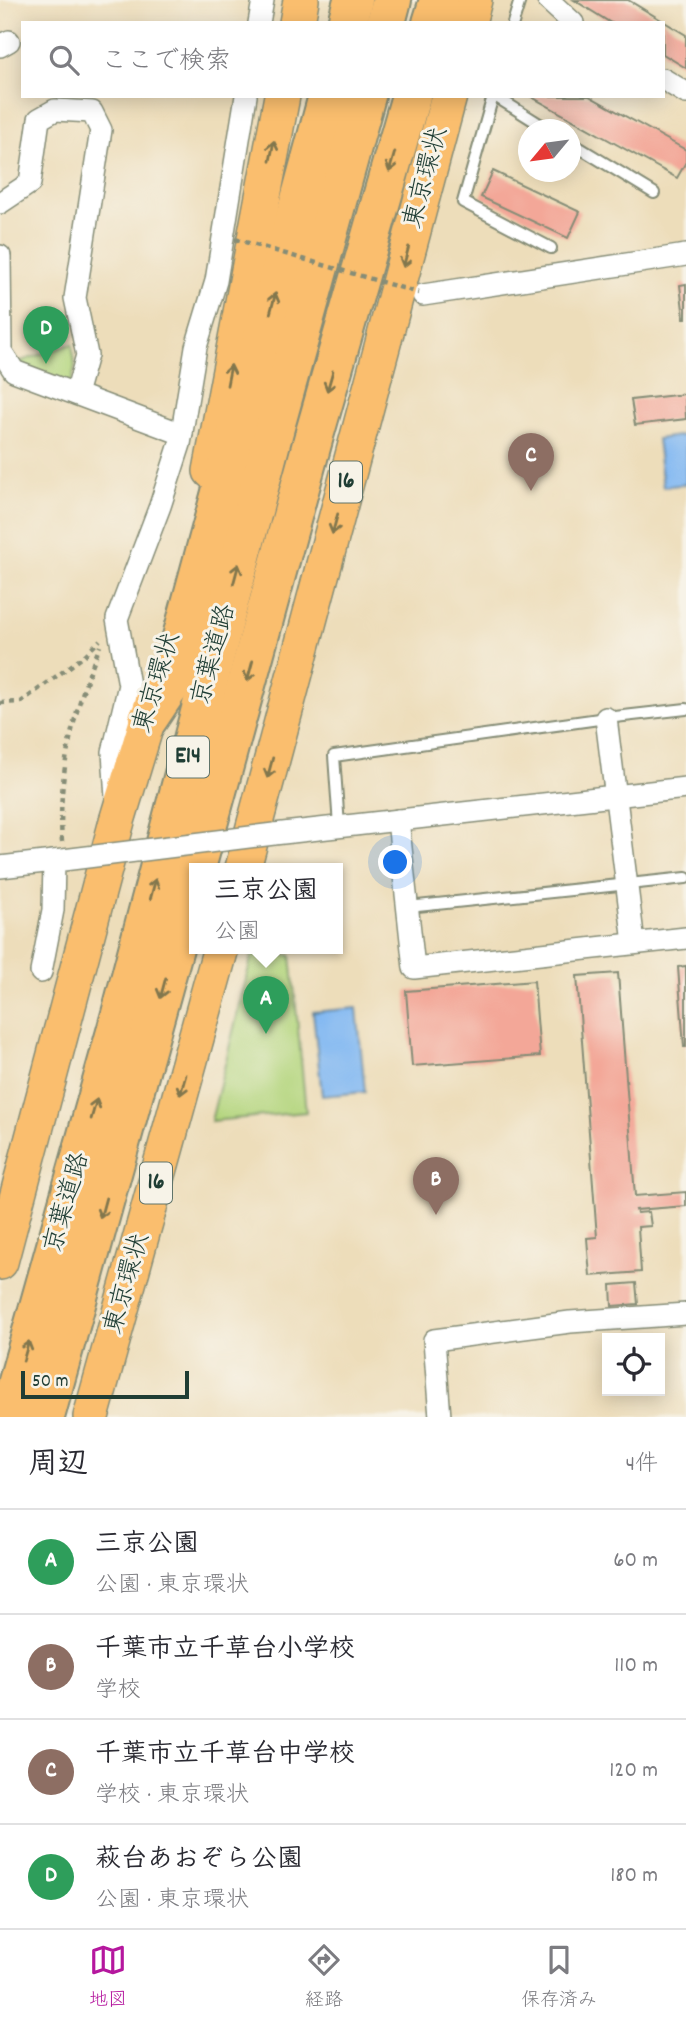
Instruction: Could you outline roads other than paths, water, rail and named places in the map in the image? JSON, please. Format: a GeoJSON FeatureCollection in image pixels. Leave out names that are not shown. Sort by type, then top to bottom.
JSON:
{"type":"FeatureCollection","features":[{"type":"Feature","properties":{"kind":"highway"},"geometry":{"type":"LineString","coordinates":[[297,21],[301,0]]}},
{"type":"Feature","properties":{"kind":"highway"},"geometry":{"type":"LineString","coordinates":[[348,21],[353,0]]}},
{"type":"Feature","properties":{"kind":"highway"},"geometry":{"type":"LineString","coordinates":[[387,21],[392,0]]}},
{"type":"Feature","properties":{"kind":"highway"},"geometry":{"type":"LineString","coordinates":[[433,21],[439,0]]}},
{"type":"Feature","properties":{"kind":"highway"},"geometry":{"type":"LineString","coordinates":[[469,21],[474,0]]}},
{"type":"Feature","properties":{"kind":"highway","name":"東京環状"},"geometry":{"type":"LineString","coordinates":[[0,1262],[117,821],[176,624],[201,521],[282,98]]}},
{"type":"Feature","properties":{"kind":"highway"},"geometry":{"type":"LineString","coordinates":[[148,719],[168,689],[327,98]]}},
{"type":"Feature","properties":{"kind":"highway","name":"京葉道路"},"geometry":{"type":"LineString","coordinates":[[8,1417],[121,1014],[275,427],[365,98]]}},
{"type":"Feature","properties":{"kind":"highway","name":"京葉道路"},"geometry":{"type":"LineString","coordinates":[[197,863],[314,436],[410,98]]}},
{"type":"Feature","properties":{"kind":"highway","name":"東京環状"},"geometry":{"type":"LineString","coordinates":[[244,863],[448,98]]}},
{"type":"Feature","properties":{"kind":"highway","name":"京葉道路"},"geometry":{"type":"LineString","coordinates":[[45,1417],[189,893]]}},
{"type":"Feature","properties":{"kind":"highway","name":"東京環状"},"geometry":{"type":"LineString","coordinates":[[91,1417],[219,954]]}},
{"type":"Feature","properties":{"kind":"street"},"geometry":{"type":"LineString","coordinates":[[259,21],[263,0]]}},
{"type":"Feature","properties":{"kind":"street"},"geometry":{"type":"LineString","coordinates":[[548,0],[571,21]]}},
{"type":"Feature","properties":{"kind":"street"},"geometry":{"type":"LineString","coordinates":[[665,80],[686,93]]}},
{"type":"Feature","properties":{"kind":"street"},"geometry":{"type":"LineString","coordinates":[[117,821],[113,752],[129,685],[117,619],[160,506],[182,434],[196,347],[216,281],[246,98]]}},
{"type":"Feature","properties":{"kind":"street"},"geometry":{"type":"LineString","coordinates":[[0,203],[30,183],[39,119],[55,110],[92,112],[101,130],[75,298],[87,355],[76,394]]}},
{"type":"Feature","properties":{"kind":"street"},"geometry":{"type":"LineString","coordinates":[[421,294],[686,255]]}},
{"type":"Feature","properties":{"kind":"street"},"geometry":{"type":"LineString","coordinates":[[0,256],[1,351],[15,371],[182,434]]}},
{"type":"Feature","properties":{"kind":"street"},"geometry":{"type":"LineString","coordinates":[[606,718],[634,943]]}},
{"type":"Feature","properties":{"kind":"street"},"geometry":{"type":"LineString","coordinates":[[0,867],[686,788]]}},
{"type":"Feature","properties":{"kind":"street"},"geometry":{"type":"LineString","coordinates":[[398,820],[414,968],[686,938]]}},
{"type":"Feature","properties":{"kind":"street"},"geometry":{"type":"LineString","coordinates":[[41,972],[59,861]]}},
{"type":"Feature","properties":{"kind":"street"},"geometry":{"type":"LineString","coordinates":[[440,1417],[434,1340],[570,1322],[686,1314]]}},
{"type":"Feature","properties":{"kind":"lane"},"geometry":{"type":"LineString","coordinates":[[514,21],[520,0]]}},
{"type":"Feature","properties":{"kind":"lane"},"geometry":{"type":"LineString","coordinates":[[493,98],[463,202],[551,248]]}},
{"type":"Feature","properties":{"kind":"lane"},"geometry":{"type":"LineString","coordinates":[[497,98],[531,119]]}},
{"type":"Feature","properties":{"kind":"lane"},"geometry":{"type":"LineString","coordinates":[[581,149],[654,193]]}},
{"type":"Feature","properties":{"kind":"lane"},"geometry":{"type":"LineString","coordinates":[[340,826],[334,756],[686,709]]}},
{"type":"Feature","properties":{"kind":"lane"},"geometry":{"type":"LineString","coordinates":[[408,907],[686,878]]}},
{"type":"Feature","properties":{"kind":"water"},"geometry":{"type":"Polygon","coordinates":[[[686,435],[686,484],[663,487],[657,439],[686,435]]]}},
{"type":"Feature","properties":{"kind":"water"},"geometry":{"type":"Polygon","coordinates":[[[357,1008],[365,1092],[322,1096],[313,1012],[357,1008]]]}},
{"type":"Feature","properties":{"kind":"place","name":"萩台あおぞら公園"},"geometry":{"type":"Point","coordinates":[46,364]}},
{"type":"Feature","properties":{"kind":"place","name":"千葉市立千草台中学校"},"geometry":{"type":"Point","coordinates":[531,491]}},
{"type":"Feature","properties":{"kind":"place","name":"三京公園"},"geometry":{"type":"Point","coordinates":[266,1034]}},
{"type":"Feature","properties":{"kind":"place","name":"千葉市立千草台小学校"},"geometry":{"type":"Point","coordinates":[436,1215]}}]}
